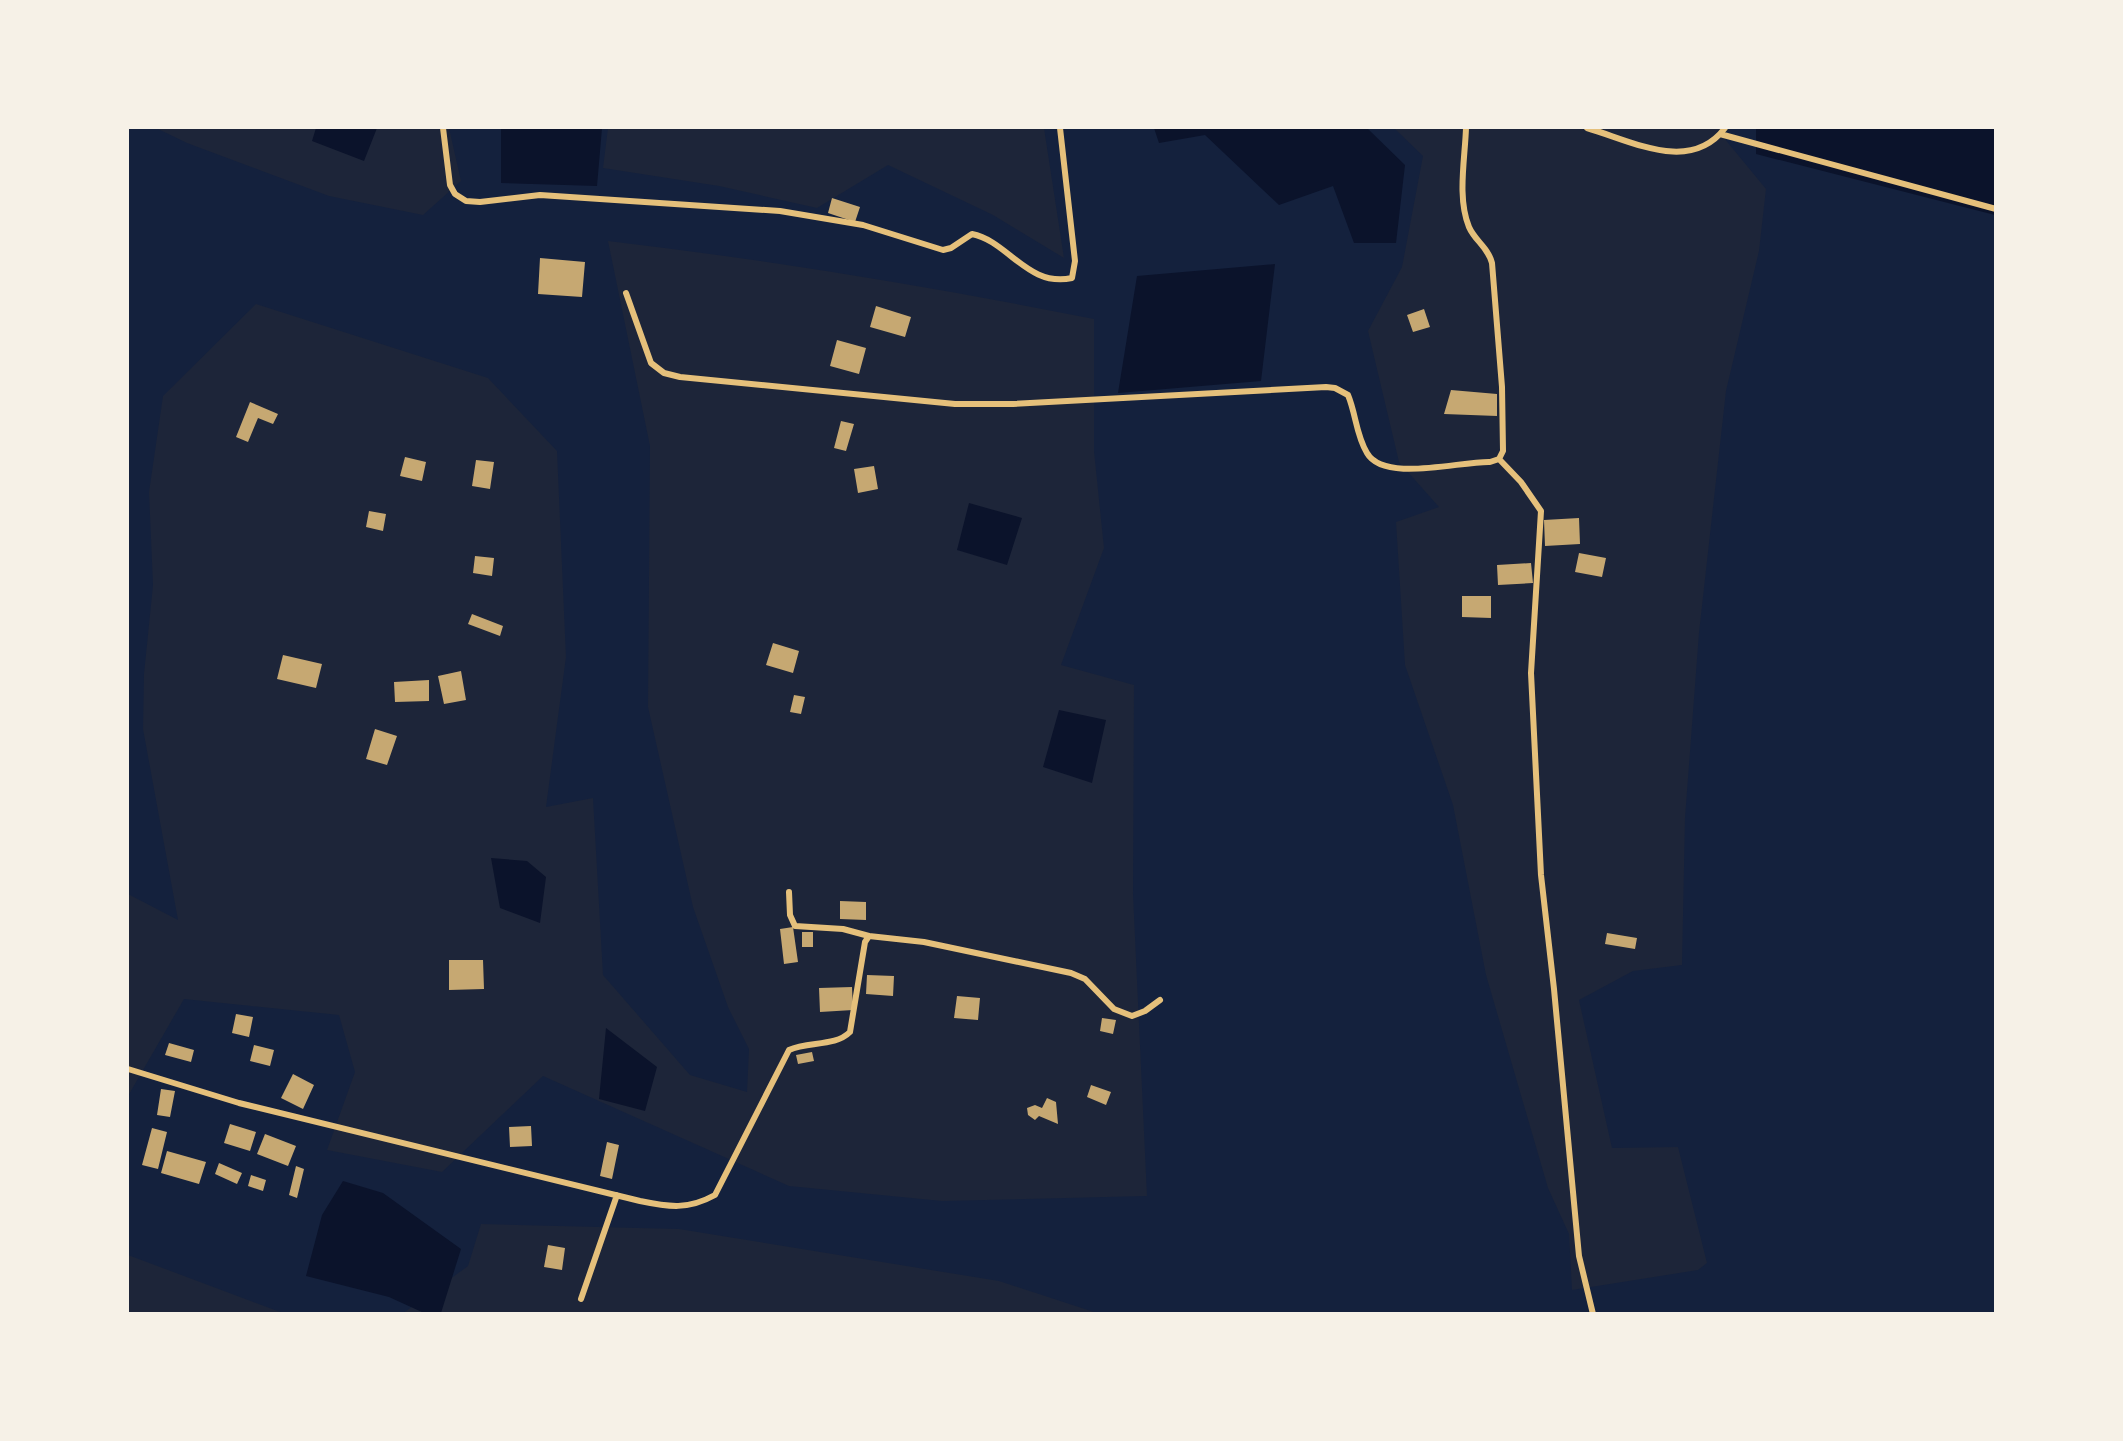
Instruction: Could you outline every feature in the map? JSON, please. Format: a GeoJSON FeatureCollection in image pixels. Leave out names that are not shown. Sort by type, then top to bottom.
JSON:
{"type":"FeatureCollection","features":[{"type":"Feature","properties":{"kind":"street"},"geometry":{"type":"LineString","coordinates":[[443,128],[450,185],[455,194],[466,201],[480,202],[540,195],[780,211],[863,225],[943,250],[951,248],[972,234],[992,241],[1010,258],[1029,270],[1048,278],[1066,280],[1072,278],[1075,261],[1060,128]]}},
{"type":"Feature","properties":{"kind":"street"},"geometry":{"type":"LineString","coordinates":[[1466,128],[1463,195],[1465,216],[1470,231],[1487,248],[1492,262],[1502,387],[1503,446],[1499,459]]}},
{"type":"Feature","properties":{"kind":"street"},"geometry":{"type":"LineString","coordinates":[[1587,128],[1679,154],[1712,142],[1725,128]]}},
{"type":"Feature","properties":{"kind":"street"},"geometry":{"type":"LineString","coordinates":[[1720,134],[1995,209]]}},
{"type":"Feature","properties":{"kind":"street"},"geometry":{"type":"LineString","coordinates":[[626,293],[651,363],[664,373],[680,377],[955,404],[1013,404],[1335,388],[1348,395],[1360,438],[1369,457],[1377,464],[1401,469],[1490,462],[1499,459]]}},
{"type":"Feature","properties":{"kind":"street"},"geometry":{"type":"LineString","coordinates":[[1499,459],[1521,482],[1540,512],[1531,674],[1541,875],[1579,1256],[1593,1314]]}},
{"type":"Feature","properties":{"kind":"street"},"geometry":{"type":"LineString","coordinates":[[789,892],[790,915],[795,926],[843,929],[869,936],[924,942],[1071,973],[1084,979],[1114,1009],[1132,1016],[1145,1011],[1160,1000]]}},
{"type":"Feature","properties":{"kind":"street"},"geometry":{"type":"LineString","coordinates":[[128,1069],[239,1103],[617,1195],[668,1206],[698,1205],[715,1195],[789,1050],[797,1046],[843,1039],[850,1032],[865,942],[869,936]]}},
{"type":"Feature","properties":{"kind":"street"},"geometry":{"type":"LineString","coordinates":[[581,1299],[617,1195]]}},
{"type":"Feature","properties":{"kind":"shaded area"},"geometry":{"type":"Polygon","coordinates":[[[156,128],[449,128],[461,181],[423,215],[329,196],[187,143],[156,128]]]}},
{"type":"Feature","properties":{"kind":"shaded area"},"geometry":{"type":"Polygon","coordinates":[[[316,128],[377,128],[364,161],[312,141],[316,128]]]}},
{"type":"Feature","properties":{"kind":"shaded area"},"geometry":{"type":"Polygon","coordinates":[[[501,128],[602,128],[597,186],[501,183],[501,128]]]}},
{"type":"Feature","properties":{"kind":"shaded area"},"geometry":{"type":"Polygon","coordinates":[[[608,128],[1044,128],[1064,258],[993,215],[888,165],[817,208],[719,186],[603,168],[608,128]]]}},
{"type":"Feature","properties":{"kind":"shaded area"},"geometry":{"type":"Polygon","coordinates":[[[1154,128],[1367,128],[1405,165],[1396,243],[1354,243],[1333,186],[1279,205],[1205,135],[1159,143],[1154,128]]]}},
{"type":"Feature","properties":{"kind":"shaded area"},"geometry":{"type":"Polygon","coordinates":[[[1394,128],[1723,128],[1724,138],[1766,189],[1759,251],[1726,391],[1699,633],[1685,818],[1682,965],[1633,971],[1579,1000],[1612,1148],[1678,1147],[1707,1263],[1698,1270],[1572,1290],[1569,1234],[1548,1188],[1486,975],[1453,805],[1405,665],[1396,522],[1439,507],[1399,462],[1368,331],[1402,267],[1423,156],[1394,128]]]}},
{"type":"Feature","properties":{"kind":"shaded area"},"geometry":{"type":"Polygon","coordinates":[[[1756,128],[1995,128],[1995,215],[1756,154],[1756,128]]]}},
{"type":"Feature","properties":{"kind":"shaded area"},"geometry":{"type":"Polygon","coordinates":[[[608,241],[852,275],[1094,319],[1094,451],[1104,548],[1061,665],[1134,685],[1133,894],[1147,1196],[942,1201],[789,1186],[543,1076],[442,1172],[327,1150],[355,1072],[339,1015],[184,999],[128,1096],[128,894],[178,920],[143,729],[144,674],[153,585],[149,492],[163,396],[256,304],[488,378],[557,451],[566,657],[546,807],[593,798],[603,975],[690,1075],[747,1092],[749,1049],[728,1007],[693,907],[648,707],[650,446],[608,241]]]}},
{"type":"Feature","properties":{"kind":"shaded area"},"geometry":{"type":"Polygon","coordinates":[[[1275,264],[1261,381],[1118,393],[1137,276],[1275,264]]]}},
{"type":"Feature","properties":{"kind":"shaded area"},"geometry":{"type":"Polygon","coordinates":[[[969,503],[1022,518],[1007,565],[957,550],[969,503]]]}},
{"type":"Feature","properties":{"kind":"shaded area"},"geometry":{"type":"Polygon","coordinates":[[[1059,710],[1106,720],[1092,783],[1043,767],[1059,710]]]}},
{"type":"Feature","properties":{"kind":"shaded area"},"geometry":{"type":"Polygon","coordinates":[[[491,858],[527,861],[546,877],[540,923],[500,908],[491,858]]]}},
{"type":"Feature","properties":{"kind":"shaded area"},"geometry":{"type":"Polygon","coordinates":[[[606,1028],[657,1067],[645,1111],[599,1099],[606,1028]]]}},
{"type":"Feature","properties":{"kind":"shaded area"},"geometry":{"type":"Polygon","coordinates":[[[343,1181],[383,1193],[461,1249],[441,1313],[424,1313],[389,1297],[306,1276],[322,1215],[343,1181]]]}},
{"type":"Feature","properties":{"kind":"shaded area"},"geometry":{"type":"Polygon","coordinates":[[[481,1224],[679,1229],[999,1281],[1097,1313],[402,1314],[468,1266],[481,1224]]]}},
{"type":"Feature","properties":{"kind":"shaded area"},"geometry":{"type":"Polygon","coordinates":[[[128,1255],[283,1313],[128,1313],[128,1255]]]}},
{"type":"Feature","properties":{"kind":"building"},"geometry":{"type":"Polygon","coordinates":[[[832,198],[860,207],[855,222],[828,213],[832,198]]]}},
{"type":"Feature","properties":{"kind":"building"},"geometry":{"type":"Polygon","coordinates":[[[540,258],[585,262],[582,297],[538,294],[540,258]]]}},
{"type":"Feature","properties":{"kind":"building"},"geometry":{"type":"Polygon","coordinates":[[[876,306],[911,317],[905,337],[870,327],[876,306]]]}},
{"type":"Feature","properties":{"kind":"building"},"geometry":{"type":"Polygon","coordinates":[[[1424,309],[1430,327],[1413,332],[1407,315],[1424,309]]]}},
{"type":"Feature","properties":{"kind":"building"},"geometry":{"type":"Polygon","coordinates":[[[837,340],[866,348],[859,374],[830,366],[837,340]]]}},
{"type":"Feature","properties":{"kind":"building"},"geometry":{"type":"Polygon","coordinates":[[[1451,390],[1497,394],[1497,416],[1444,414],[1451,390]]]}},
{"type":"Feature","properties":{"kind":"building"},"geometry":{"type":"Polygon","coordinates":[[[250,402],[278,414],[273,424],[258,418],[248,442],[236,437],[250,402]]]}},
{"type":"Feature","properties":{"kind":"building"},"geometry":{"type":"Polygon","coordinates":[[[841,421],[854,424],[846,451],[834,448],[841,421]]]}},
{"type":"Feature","properties":{"kind":"building"},"geometry":{"type":"Polygon","coordinates":[[[405,457],[426,462],[422,481],[400,476],[405,457]]]}},
{"type":"Feature","properties":{"kind":"building"},"geometry":{"type":"Polygon","coordinates":[[[476,460],[494,462],[490,489],[472,486],[476,460]]]}},
{"type":"Feature","properties":{"kind":"building"},"geometry":{"type":"Polygon","coordinates":[[[874,466],[878,489],[858,493],[854,469],[874,466]]]}},
{"type":"Feature","properties":{"kind":"building"},"geometry":{"type":"Polygon","coordinates":[[[369,511],[386,514],[383,531],[366,527],[369,511]]]}},
{"type":"Feature","properties":{"kind":"building"},"geometry":{"type":"Polygon","coordinates":[[[1579,518],[1580,544],[1545,546],[1544,520],[1579,518]]]}},
{"type":"Feature","properties":{"kind":"building"},"geometry":{"type":"Polygon","coordinates":[[[1579,553],[1606,558],[1602,577],[1575,572],[1579,553]]]}},
{"type":"Feature","properties":{"kind":"building"},"geometry":{"type":"Polygon","coordinates":[[[475,556],[494,558],[492,576],[473,573],[475,556]]]}},
{"type":"Feature","properties":{"kind":"building"},"geometry":{"type":"Polygon","coordinates":[[[1531,563],[1533,583],[1498,585],[1497,565],[1531,563]]]}},
{"type":"Feature","properties":{"kind":"building"},"geometry":{"type":"Polygon","coordinates":[[[1462,596],[1491,596],[1491,618],[1462,617],[1462,596]]]}},
{"type":"Feature","properties":{"kind":"building"},"geometry":{"type":"Polygon","coordinates":[[[472,614],[503,626],[500,636],[468,624],[472,614]]]}},
{"type":"Feature","properties":{"kind":"building"},"geometry":{"type":"Polygon","coordinates":[[[773,643],[799,651],[793,673],[766,665],[773,643]]]}},
{"type":"Feature","properties":{"kind":"building"},"geometry":{"type":"Polygon","coordinates":[[[283,655],[322,664],[316,688],[277,679],[283,655]]]}},
{"type":"Feature","properties":{"kind":"building"},"geometry":{"type":"Polygon","coordinates":[[[461,671],[466,700],[444,704],[438,676],[461,671]]]}},
{"type":"Feature","properties":{"kind":"building"},"geometry":{"type":"Polygon","coordinates":[[[429,680],[429,701],[395,702],[394,682],[429,680]]]}},
{"type":"Feature","properties":{"kind":"building"},"geometry":{"type":"Polygon","coordinates":[[[794,695],[805,697],[801,714],[790,712],[794,695]]]}},
{"type":"Feature","properties":{"kind":"building"},"geometry":{"type":"Polygon","coordinates":[[[375,729],[397,736],[387,765],[366,759],[375,729]]]}},
{"type":"Feature","properties":{"kind":"building"},"geometry":{"type":"Polygon","coordinates":[[[840,901],[866,902],[866,920],[840,919],[840,901]]]}},
{"type":"Feature","properties":{"kind":"building"},"geometry":{"type":"Polygon","coordinates":[[[793,927],[798,962],[784,964],[780,929],[793,927]]]}},
{"type":"Feature","properties":{"kind":"building"},"geometry":{"type":"Polygon","coordinates":[[[802,932],[813,932],[813,947],[802,947],[802,932]]]}},
{"type":"Feature","properties":{"kind":"building"},"geometry":{"type":"Polygon","coordinates":[[[1607,933],[1637,938],[1635,949],[1605,944],[1607,933]]]}},
{"type":"Feature","properties":{"kind":"building"},"geometry":{"type":"Polygon","coordinates":[[[449,960],[483,960],[484,989],[449,990],[449,960]]]}},
{"type":"Feature","properties":{"kind":"building"},"geometry":{"type":"Polygon","coordinates":[[[867,975],[894,976],[893,996],[866,994],[867,975]]]}},
{"type":"Feature","properties":{"kind":"building"},"geometry":{"type":"Polygon","coordinates":[[[852,987],[853,1010],[820,1012],[819,988],[852,987]]]}},
{"type":"Feature","properties":{"kind":"building"},"geometry":{"type":"Polygon","coordinates":[[[957,996],[980,998],[978,1020],[954,1018],[957,996]]]}},
{"type":"Feature","properties":{"kind":"building"},"geometry":{"type":"Polygon","coordinates":[[[236,1014],[253,1017],[249,1037],[232,1033],[236,1014]]]}},
{"type":"Feature","properties":{"kind":"building"},"geometry":{"type":"Polygon","coordinates":[[[1102,1018],[1116,1020],[1113,1034],[1100,1031],[1102,1018]]]}},
{"type":"Feature","properties":{"kind":"building"},"geometry":{"type":"Polygon","coordinates":[[[169,1043],[194,1050],[191,1062],[165,1055],[169,1043]]]}},
{"type":"Feature","properties":{"kind":"building"},"geometry":{"type":"Polygon","coordinates":[[[254,1045],[274,1050],[270,1066],[250,1061],[254,1045]]]}},
{"type":"Feature","properties":{"kind":"building"},"geometry":{"type":"Polygon","coordinates":[[[812,1052],[814,1061],[798,1064],[796,1055],[812,1052]]]}},
{"type":"Feature","properties":{"kind":"building"},"geometry":{"type":"Polygon","coordinates":[[[293,1074],[314,1085],[303,1109],[281,1098],[293,1074]]]}},
{"type":"Feature","properties":{"kind":"building"},"geometry":{"type":"Polygon","coordinates":[[[1091,1085],[1111,1092],[1106,1105],[1087,1097],[1091,1085]]]}},
{"type":"Feature","properties":{"kind":"building"},"geometry":{"type":"Polygon","coordinates":[[[161,1089],[175,1091],[170,1117],[157,1115],[161,1089]]]}},
{"type":"Feature","properties":{"kind":"building"},"geometry":{"type":"Polygon","coordinates":[[[1047,1098],[1056,1102],[1058,1124],[1039,1116],[1035,1120],[1028,1115],[1027,1108],[1035,1105],[1042,1108],[1047,1098]]]}},
{"type":"Feature","properties":{"kind":"building"},"geometry":{"type":"Polygon","coordinates":[[[230,1124],[256,1132],[250,1151],[224,1143],[230,1124]]]}},
{"type":"Feature","properties":{"kind":"building"},"geometry":{"type":"Polygon","coordinates":[[[531,1126],[532,1146],[510,1147],[509,1127],[531,1126]]]}},
{"type":"Feature","properties":{"kind":"building"},"geometry":{"type":"Polygon","coordinates":[[[152,1128],[167,1132],[158,1169],[142,1165],[152,1128]]]}},
{"type":"Feature","properties":{"kind":"building"},"geometry":{"type":"Polygon","coordinates":[[[265,1134],[296,1146],[288,1166],[257,1154],[265,1134]]]}},
{"type":"Feature","properties":{"kind":"building"},"geometry":{"type":"Polygon","coordinates":[[[607,1142],[619,1145],[612,1179],[600,1176],[607,1142]]]}},
{"type":"Feature","properties":{"kind":"building"},"geometry":{"type":"Polygon","coordinates":[[[167,1151],[206,1162],[199,1184],[161,1173],[167,1151]]]}},
{"type":"Feature","properties":{"kind":"building"},"geometry":{"type":"Polygon","coordinates":[[[219,1163],[242,1173],[237,1184],[215,1174],[219,1163]]]}},
{"type":"Feature","properties":{"kind":"building"},"geometry":{"type":"Polygon","coordinates":[[[296,1166],[304,1169],[297,1198],[289,1195],[296,1166]]]}},
{"type":"Feature","properties":{"kind":"building"},"geometry":{"type":"Polygon","coordinates":[[[251,1175],[266,1180],[263,1191],[248,1186],[251,1175]]]}},
{"type":"Feature","properties":{"kind":"building"},"geometry":{"type":"Polygon","coordinates":[[[548,1245],[565,1248],[562,1270],[544,1267],[548,1245]]]}}]}
